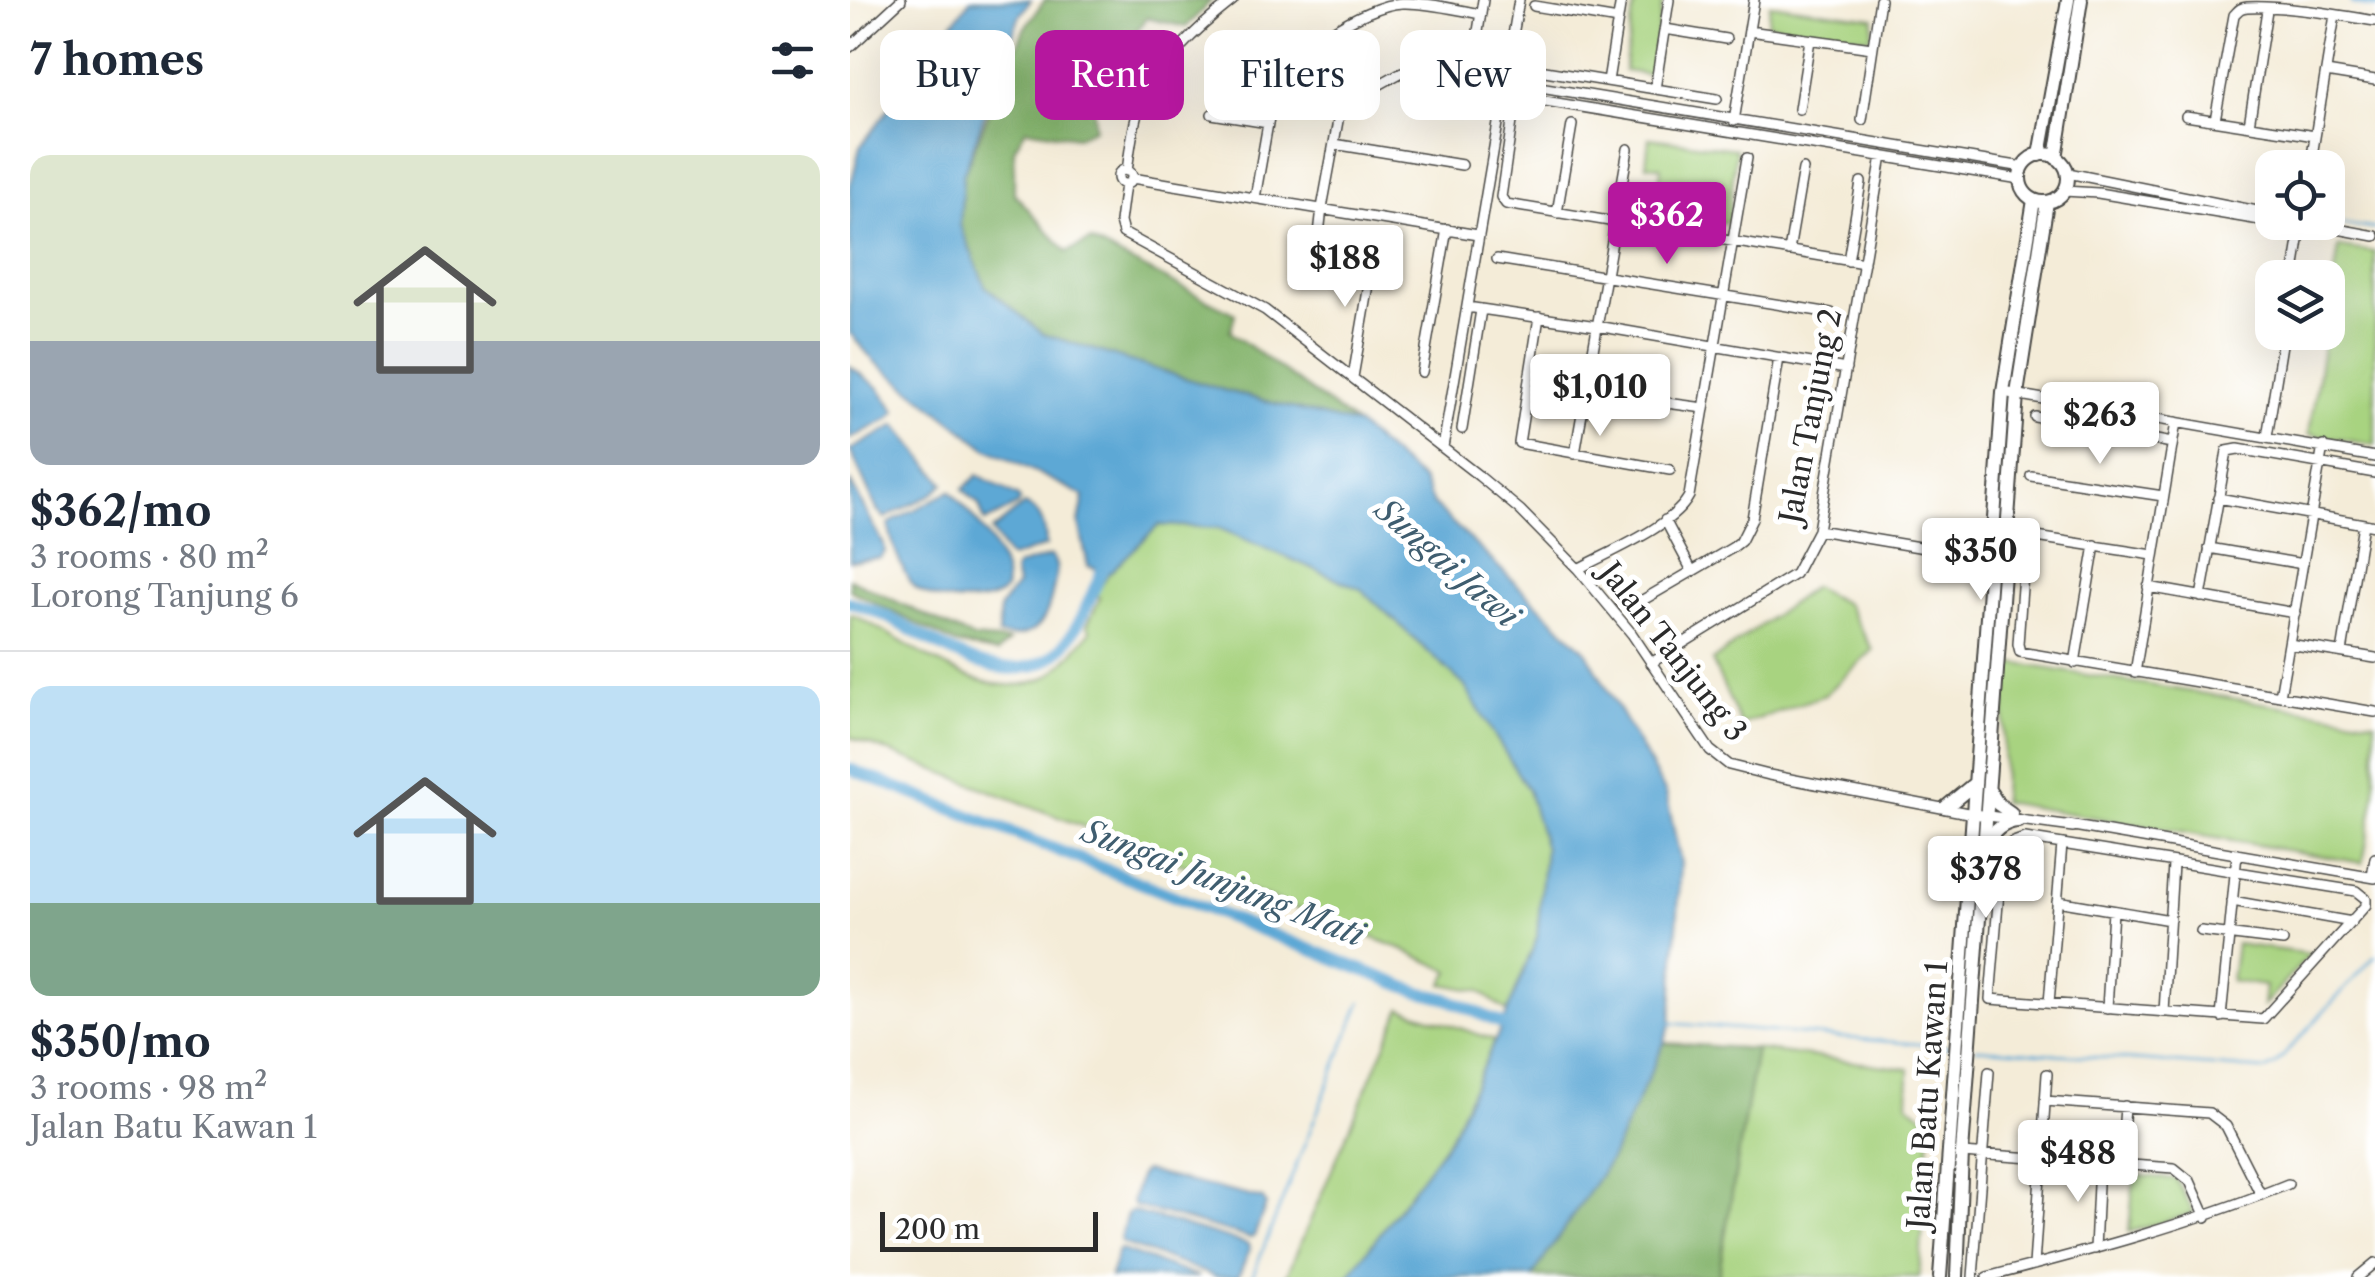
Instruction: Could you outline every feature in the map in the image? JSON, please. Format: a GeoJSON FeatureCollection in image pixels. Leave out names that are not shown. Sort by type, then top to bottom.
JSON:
{"type":"FeatureCollection","features":[{"type":"Feature","properties":{"kind":"street"},"geometry":{"type":"LineString","coordinates":[[850,47],[901,0]]}},
{"type":"Feature","properties":{"kind":"street"},"geometry":{"type":"LineString","coordinates":[[1233,0],[1201,25],[1140,103],[1128,178],[1478,235]]}},
{"type":"Feature","properties":{"kind":"street"},"geometry":{"type":"LineString","coordinates":[[1369,285],[1344,276],[1321,259],[1317,242],[1342,106],[1407,71],[1468,76],[1483,0]]}},
{"type":"Feature","properties":{"kind":"street"},"geometry":{"type":"LineString","coordinates":[[1513,30],[1518,0]]}},
{"type":"Feature","properties":{"kind":"street"},"geometry":{"type":"LineString","coordinates":[[1608,82],[1621,0]]}},
{"type":"Feature","properties":{"kind":"street"},"geometry":{"type":"LineString","coordinates":[[1654,89],[1669,0]]}},
{"type":"Feature","properties":{"kind":"street"},"geometry":{"type":"LineString","coordinates":[[1732,132],[1754,0]]}},
{"type":"Feature","properties":{"kind":"street"},"geometry":{"type":"LineString","coordinates":[[2022,173],[2040,155],[2068,0]]}},
{"type":"Feature","properties":{"kind":"street"},"geometry":{"type":"LineString","coordinates":[[2056,158],[2081,0]]}},
{"type":"Feature","properties":{"kind":"street"},"geometry":{"type":"LineString","coordinates":[[1862,120],[1876,1]]}},
{"type":"Feature","properties":{"kind":"street"},"geometry":{"type":"LineString","coordinates":[[1255,198],[1274,89],[1286,67],[1332,32],[1374,10],[1406,3],[1481,14]]}},
{"type":"Feature","properties":{"kind":"street"},"geometry":{"type":"LineString","coordinates":[[1534,6],[1618,20]]}},
{"type":"Feature","properties":{"kind":"street"},"geometry":{"type":"LineString","coordinates":[[2215,120],[2234,15],[2246,7],[2375,21]]}},
{"type":"Feature","properties":{"kind":"street"},"geometry":{"type":"LineString","coordinates":[[2249,125],[2267,10]]}},
{"type":"Feature","properties":{"kind":"street"},"geometry":{"type":"LineString","coordinates":[[2313,150],[2335,15]]}},
{"type":"Feature","properties":{"kind":"street"},"geometry":{"type":"LineString","coordinates":[[1664,29],[1726,39]]}},
{"type":"Feature","properties":{"kind":"street"},"geometry":{"type":"LineString","coordinates":[[1748,31],[1872,48]]}},
{"type":"Feature","properties":{"kind":"street"},"geometry":{"type":"LineString","coordinates":[[1799,109],[1810,40]]}},
{"type":"Feature","properties":{"kind":"street"},"geometry":{"type":"LineString","coordinates":[[1546,71],[1717,99]]}},
{"type":"Feature","properties":{"kind":"street"},"geometry":{"type":"LineString","coordinates":[[2326,72],[2375,80]]}},
{"type":"Feature","properties":{"kind":"street"},"geometry":{"type":"LineString","coordinates":[[1546,88],[2022,173]]}},
{"type":"Feature","properties":{"kind":"street"},"geometry":{"type":"LineString","coordinates":[[1546,101],[1882,156],[2022,173]]}},
{"type":"Feature","properties":{"kind":"street"},"geometry":{"type":"LineString","coordinates":[[2186,116],[2315,136]]}},
{"type":"Feature","properties":{"kind":"street"},"geometry":{"type":"LineString","coordinates":[[1249,120],[1268,123]]}},
{"type":"Feature","properties":{"kind":"street"},"geometry":{"type":"LineString","coordinates":[[1443,447],[1498,120]]}},
{"type":"Feature","properties":{"kind":"street"},"geometry":{"type":"LineString","coordinates":[[1512,120],[1501,197],[1506,204],[1864,264]]}},
{"type":"Feature","properties":{"kind":"street"},"geometry":{"type":"LineString","coordinates":[[1557,213],[1572,125]]}},
{"type":"Feature","properties":{"kind":"street"},"geometry":{"type":"LineString","coordinates":[[1334,144],[1462,164]]}},
{"type":"Feature","properties":{"kind":"street"},"geometry":{"type":"LineString","coordinates":[[1574,454],[1628,148]]}},
{"type":"Feature","properties":{"kind":"street"},"geometry":{"type":"LineString","coordinates":[[2040,155],[2056,158],[2068,173],[2255,211]]}},
{"type":"Feature","properties":{"kind":"street","name":"Jalan Tanjung 2"},"geometry":{"type":"LineString","coordinates":[[1651,663],[1795,574],[1818,530],[1882,156]]}},
{"type":"Feature","properties":{"kind":"street"},"geometry":{"type":"LineString","coordinates":[[1578,569],[1666,520],[1680,510],[1689,496],[1746,158]]}},
{"type":"Feature","properties":{"kind":"street"},"geometry":{"type":"LineString","coordinates":[[1789,251],[1804,169]]}},
{"type":"Feature","properties":{"kind":"street"},"geometry":{"type":"LineString","coordinates":[[2022,173],[2024,191],[2040,201],[2064,192],[2098,194],[2255,219]]}},
{"type":"Feature","properties":{"kind":"street"},"geometry":{"type":"LineString","coordinates":[[2064,192],[2068,173]]}},
{"type":"Feature","properties":{"kind":"street","name":"Jalan Tanjung 3"},"geometry":{"type":"LineString","coordinates":[[1128,178],[1120,228],[1133,240],[1265,310],[1520,510],[1578,569],[1632,634],[1710,750],[1730,765],[1769,775],[1949,807]]}},
{"type":"Feature","properties":{"kind":"street"},"geometry":{"type":"LineString","coordinates":[[1848,261],[1861,182]]}},
{"type":"Feature","properties":{"kind":"street","name":"Jalan Batu Kawan 1"},"geometry":{"type":"LineString","coordinates":[[1940,1277],[1962,1065],[1976,814],[1974,784],[1990,559],[2010,393],[2040,201]]}},
{"type":"Feature","properties":{"kind":"street"},"geometry":{"type":"LineString","coordinates":[[1422,372],[1446,229]]}},
{"type":"Feature","properties":{"kind":"street"},"geometry":{"type":"LineString","coordinates":[[2345,231],[2375,236]]}},
{"type":"Feature","properties":{"kind":"street"},"geometry":{"type":"LineString","coordinates":[[1353,377],[1375,250]]}},
{"type":"Feature","properties":{"kind":"street"},"geometry":{"type":"LineString","coordinates":[[1497,259],[1831,313]]}},
{"type":"Feature","properties":{"kind":"street"},"geometry":{"type":"LineString","coordinates":[[1466,307],[1539,316],[1846,370]]}},
{"type":"Feature","properties":{"kind":"street"},"geometry":{"type":"LineString","coordinates":[[1462,429],[1482,310]]}},
{"type":"Feature","properties":{"kind":"street"},"geometry":{"type":"LineString","coordinates":[[1539,316],[1518,438],[1523,445],[1670,470]]}},
{"type":"Feature","properties":{"kind":"street"},"geometry":{"type":"LineString","coordinates":[[2267,437],[2281,350]]}},
{"type":"Feature","properties":{"kind":"street"},"geometry":{"type":"LineString","coordinates":[[1636,604],[1741,541],[1752,519],[1779,358]]}},
{"type":"Feature","properties":{"kind":"street"},"geometry":{"type":"LineString","coordinates":[[1586,392],[1704,408]]}},
{"type":"Feature","properties":{"kind":"street"},"geometry":{"type":"LineString","coordinates":[[2010,393],[2375,457]]}},
{"type":"Feature","properties":{"kind":"street","name":"Jalan Batu Kawan 1"},"geometry":{"type":"LineString","coordinates":[[1964,1033],[1985,848],[1976,814],[1989,790],[2010,393]]}},
{"type":"Feature","properties":{"kind":"street"},"geometry":{"type":"LineString","coordinates":[[2035,418],[2172,443]]}},
{"type":"Feature","properties":{"kind":"street"},"geometry":{"type":"LineString","coordinates":[[2135,672],[2176,422]]}},
{"type":"Feature","properties":{"kind":"street"},"geometry":{"type":"LineString","coordinates":[[2280,696],[2323,446]]}},
{"type":"Feature","properties":{"kind":"street"},"geometry":{"type":"LineString","coordinates":[[2200,596],[2225,454],[2229,450],[2375,473]]}},
{"type":"Feature","properties":{"kind":"street"},"geometry":{"type":"LineString","coordinates":[[2031,476],[2163,496]]}},
{"type":"Feature","properties":{"kind":"street"},"geometry":{"type":"LineString","coordinates":[[2218,498],[2375,526]]}},
{"type":"Feature","properties":{"kind":"street"},"geometry":{"type":"LineString","coordinates":[[1666,520],[1692,570]]}},
{"type":"Feature","properties":{"kind":"street"},"geometry":{"type":"LineString","coordinates":[[2342,652],[2363,524]]}},
{"type":"Feature","properties":{"kind":"street"},"geometry":{"type":"LineString","coordinates":[[1818,530],[1990,559]]}},
{"type":"Feature","properties":{"kind":"street"},"geometry":{"type":"LineString","coordinates":[[2153,554],[2028,538],[2018,644],[2024,655],[2375,712]]}},
{"type":"Feature","properties":{"kind":"street"},"geometry":{"type":"LineString","coordinates":[[2076,663],[2095,546]]}},
{"type":"Feature","properties":{"kind":"street"},"geometry":{"type":"LineString","coordinates":[[2209,548],[2303,564]]}},
{"type":"Feature","properties":{"kind":"street"},"geometry":{"type":"LineString","coordinates":[[2148,587],[2295,613]]}},
{"type":"Feature","properties":{"kind":"street"},"geometry":{"type":"LineString","coordinates":[[2289,644],[2375,658]]}},
{"type":"Feature","properties":{"kind":"street"},"geometry":{"type":"LineString","coordinates":[[1949,807],[1974,784]]}},
{"type":"Feature","properties":{"kind":"street"},"geometry":{"type":"LineString","coordinates":[[1989,790],[1998,804],[2015,817]]}},
{"type":"Feature","properties":{"kind":"street"},"geometry":{"type":"LineString","coordinates":[[1949,807],[2373,878],[2375,858]]}},
{"type":"Feature","properties":{"kind":"street"},"geometry":{"type":"LineString","coordinates":[[1985,848],[1998,828],[2015,817]]}},
{"type":"Feature","properties":{"kind":"street"},"geometry":{"type":"LineString","coordinates":[[2024,838],[2173,864],[2356,891],[2366,899],[2366,905],[2267,1018],[1990,999],[2002,856],[2011,843],[2024,838]]}},
{"type":"Feature","properties":{"kind":"street"},"geometry":{"type":"LineString","coordinates":[[2049,1003],[2062,844]]}},
{"type":"Feature","properties":{"kind":"street"},"geometry":{"type":"LineString","coordinates":[[2221,1016],[2237,854]]}},
{"type":"Feature","properties":{"kind":"street"},"geometry":{"type":"LineString","coordinates":[[2164,1012],[2173,864]]}},
{"type":"Feature","properties":{"kind":"street"},"geometry":{"type":"LineString","coordinates":[[2058,901],[2170,920]]}},
{"type":"Feature","properties":{"kind":"street"},"geometry":{"type":"LineString","coordinates":[[2232,901],[2352,922]]}},
{"type":"Feature","properties":{"kind":"street"},"geometry":{"type":"LineString","coordinates":[[2107,1008],[2113,910]]}},
{"type":"Feature","properties":{"kind":"street"},"geometry":{"type":"LineString","coordinates":[[2201,931],[2283,941]]}},
{"type":"Feature","properties":{"kind":"street","name":"Jalan Batu Kawan 1"},"geometry":{"type":"LineString","coordinates":[[1957,1277],[1962,1065]]}},
{"type":"Feature","properties":{"kind":"street"},"geometry":{"type":"LineString","coordinates":[[1972,1277],[1989,1072]]}},
{"type":"Feature","properties":{"kind":"street"},"geometry":{"type":"LineString","coordinates":[[2034,1265],[2047,1074]]}},
{"type":"Feature","properties":{"kind":"street"},"geometry":{"type":"LineString","coordinates":[[2045,1101],[2202,1112],[2216,1117],[2226,1126],[2261,1195]]}},
{"type":"Feature","properties":{"kind":"street"},"geometry":{"type":"LineString","coordinates":[[2121,1164],[2124,1106]]}},
{"type":"Feature","properties":{"kind":"street"},"geometry":{"type":"LineString","coordinates":[[1962,1154],[2174,1168],[2190,1181],[2206,1216]]}},
{"type":"Feature","properties":{"kind":"street"},"geometry":{"type":"LineString","coordinates":[[2095,1249],[2099,1163]]}},
{"type":"Feature","properties":{"kind":"street"},"geometry":{"type":"LineString","coordinates":[[1987,1277],[2206,1216],[2288,1184]]}},
{"type":"Feature","properties":{"kind":"street"},"geometry":{"type":"LineString","coordinates":[[2358,1277],[2375,1263]]}},
{"type":"Feature","properties":{"kind":"green space"},"geometry":{"type":"Polygon","coordinates":[[[1045,0],[1212,0],[1186,27],[1146,18],[1138,30],[1035,30],[1035,120],[1095,120],[1095,128],[1077,137],[1026,129],[1014,149],[1014,193],[1067,252],[1090,241],[1235,314],[1230,332],[1357,425],[1223,390],[1043,334],[985,286],[960,225],[963,175],[986,120],[1015,120],[1015,51],[1025,27],[1045,0]]]}},
{"type":"Feature","properties":{"kind":"green space"},"geometry":{"type":"Polygon","coordinates":[[[1635,0],[1663,0],[1651,75],[1624,71],[1635,0]]]}},
{"type":"Feature","properties":{"kind":"green space"},"geometry":{"type":"Polygon","coordinates":[[[1770,4],[1874,18],[1871,38],[1768,24],[1770,4]]]}},
{"type":"Feature","properties":{"kind":"green space"},"geometry":{"type":"Polygon","coordinates":[[[1649,138],[1736,149],[1728,223],[1656,214],[1661,167],[1646,165],[1649,138]]]}},
{"type":"Feature","properties":{"kind":"green space"},"geometry":{"type":"Polygon","coordinates":[[[2339,247],[2375,252],[2375,445],[2309,434],[2322,350],[2345,350],[2345,260],[2337,260],[2339,247]]]}},
{"type":"Feature","properties":{"kind":"green space"},"geometry":{"type":"Polygon","coordinates":[[[1159,525],[1219,528],[1361,589],[1464,685],[1528,790],[1545,848],[1537,938],[1508,1012],[1479,991],[1443,984],[1450,971],[1397,947],[850,737],[850,614],[968,677],[1018,685],[1042,679],[1062,664],[1091,631],[1087,625],[1100,598],[1096,594],[1109,573],[1159,525]]]}},
{"type":"Feature","properties":{"kind":"green space"},"geometry":{"type":"Polygon","coordinates":[[[850,579],[972,638],[1009,641],[997,653],[956,644],[850,590],[850,579]]]}},
{"type":"Feature","properties":{"kind":"green space"},"geometry":{"type":"Polygon","coordinates":[[[1813,587],[1846,604],[1873,650],[1825,695],[1741,725],[1712,661],[1813,587]]]}},
{"type":"Feature","properties":{"kind":"green space"},"geometry":{"type":"Polygon","coordinates":[[[2006,662],[2375,721],[2375,794],[2363,863],[2002,802],[2006,662]]]}},
{"type":"Feature","properties":{"kind":"green space"},"geometry":{"type":"Polygon","coordinates":[[[2236,944],[2310,954],[2263,1006],[2265,986],[2231,981],[2236,944]]]}},
{"type":"Feature","properties":{"kind":"green space"},"geometry":{"type":"Polygon","coordinates":[[[1401,1008],[1495,1040],[1450,1138],[1348,1277],[1286,1277],[1401,1008]]]}},
{"type":"Feature","properties":{"kind":"green space"},"geometry":{"type":"Polygon","coordinates":[[[1664,1043],[1756,1049],[1718,1277],[1532,1277],[1611,1158],[1664,1043]]]}},
{"type":"Feature","properties":{"kind":"green space"},"geometry":{"type":"Polygon","coordinates":[[[1756,1049],[1909,1069],[1908,1104],[1931,1120],[1919,1277],[1718,1277],[1756,1049]]]}},
{"type":"Feature","properties":{"kind":"green space"},"geometry":{"type":"Polygon","coordinates":[[[2134,1175],[2176,1179],[2194,1213],[2129,1232],[2134,1175]]]}},
{"type":"Feature","properties":{"kind":"water"},"geometry":{"type":"Polygon","coordinates":[[[970,0],[1031,0],[1015,30],[948,30],[970,0]]]}},
{"type":"Feature","properties":{"kind":"water","name":"Sungai Jawi"},"geometry":{"type":"Polygon","coordinates":[[[880,120],[983,120],[963,175],[960,225],[985,286],[1043,334],[1223,390],[1357,425],[1423,481],[1433,504],[1586,651],[1666,793],[1681,863],[1671,1023],[1611,1158],[1532,1277],[1348,1277],[1450,1138],[1537,938],[1545,848],[1528,790],[1464,685],[1361,589],[1219,528],[1159,525],[1109,573],[1088,566],[1079,523],[1084,496],[986,448],[874,361],[850,333],[850,188],[860,147],[880,120]]]}},
{"type":"Feature","properties":{"kind":"water"},"geometry":{"type":"Polygon","coordinates":[[[850,366],[879,388],[896,411],[850,439],[850,366]]]}},
{"type":"Feature","properties":{"kind":"water"},"geometry":{"type":"Polygon","coordinates":[[[896,425],[944,483],[934,493],[885,518],[877,510],[850,450],[896,425]]]}},
{"type":"Feature","properties":{"kind":"water"},"geometry":{"type":"Polygon","coordinates":[[[978,475],[1018,497],[1018,505],[985,522],[979,505],[963,489],[978,475]]]}},
{"type":"Feature","properties":{"kind":"water"},"geometry":{"type":"Polygon","coordinates":[[[850,481],[884,545],[885,552],[880,558],[850,561],[850,481]]]}},
{"type":"Feature","properties":{"kind":"water"},"geometry":{"type":"Polygon","coordinates":[[[950,491],[996,551],[1005,578],[1005,590],[997,596],[958,602],[930,596],[911,583],[901,563],[889,524],[950,491]]]}},
{"type":"Feature","properties":{"kind":"water"},"geometry":{"type":"Polygon","coordinates":[[[1024,505],[1042,521],[1046,546],[1011,558],[992,531],[1024,505]]]}},
{"type":"Feature","properties":{"kind":"water"},"geometry":{"type":"Polygon","coordinates":[[[1051,556],[1056,573],[1044,618],[1023,635],[998,635],[1000,607],[1017,585],[1017,566],[1051,556]]]}},
{"type":"Feature","properties":{"kind":"water"},"geometry":{"type":"Polygon","coordinates":[[[1144,1171],[1263,1199],[1266,1205],[1254,1236],[1134,1206],[1132,1201],[1144,1171]]]}},
{"type":"Feature","properties":{"kind":"water"},"geometry":{"type":"Polygon","coordinates":[[[1132,1211],[1248,1244],[1250,1249],[1238,1277],[1217,1277],[1122,1243],[1127,1214],[1132,1211]]]}},
{"type":"Feature","properties":{"kind":"water"},"geometry":{"type":"Polygon","coordinates":[[[1118,1250],[1122,1250],[1199,1277],[1110,1277],[1118,1250]]]}},
{"type":"Feature","properties":{"kind":"waterway"},"geometry":{"type":"LineString","coordinates":[[2356,0],[2375,3]]}},
{"type":"Feature","properties":{"kind":"waterway"},"geometry":{"type":"LineString","coordinates":[[2345,224],[2375,229]]}},
{"type":"Feature","properties":{"kind":"waterway"},"geometry":{"type":"LineString","coordinates":[[850,602],[969,659],[1011,669],[1031,666],[1050,658],[1068,639],[1107,559]]}},
{"type":"Feature","properties":{"kind":"waterway","name":"Sungai Junjung Mati"},"geometry":{"type":"LineString","coordinates":[[850,769],[1419,992],[1448,999],[1515,1030]]}},
{"type":"Feature","properties":{"kind":"waterway"},"geometry":{"type":"LineString","coordinates":[[1976,1048],[2265,1070],[2275,1065],[2375,956]]}},
{"type":"Feature","properties":{"kind":"waterway"},"geometry":{"type":"LineString","coordinates":[[1252,1277],[1361,1002]]}},
{"type":"Feature","properties":{"kind":"waterway"},"geometry":{"type":"LineString","coordinates":[[1668,1023],[1953,1047]]}}]}
